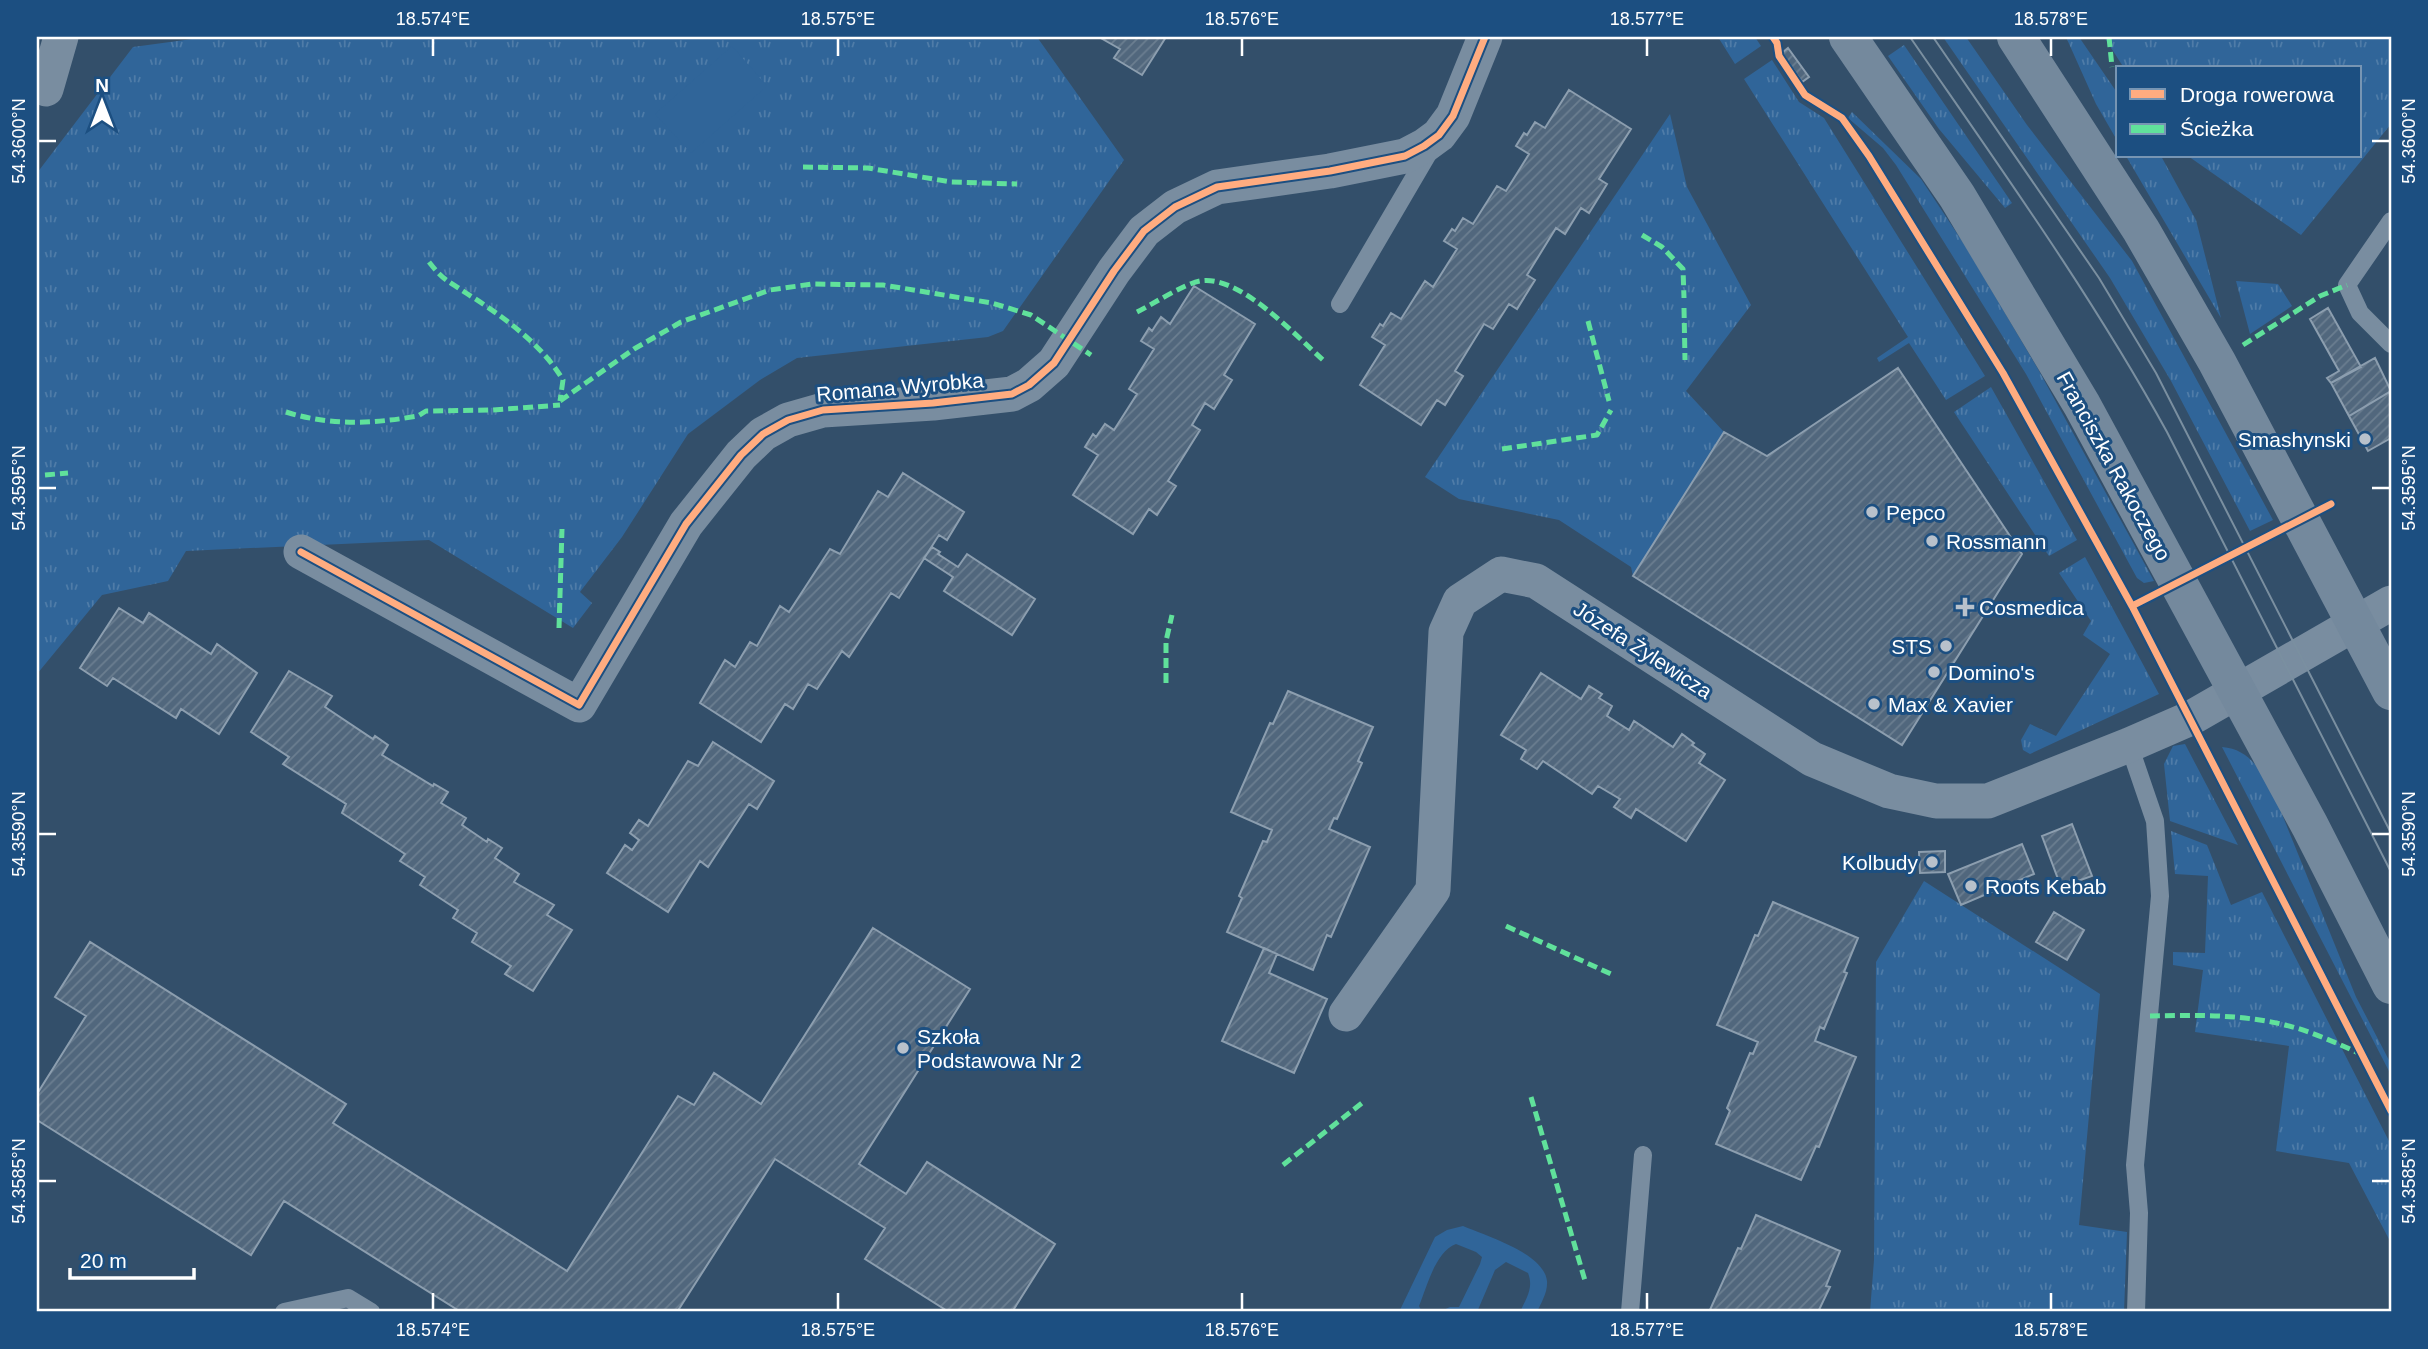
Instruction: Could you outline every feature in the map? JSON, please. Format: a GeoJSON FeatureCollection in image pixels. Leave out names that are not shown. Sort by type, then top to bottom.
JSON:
{"type":"FeatureCollection","features":[{"type":"Feature","properties":{"kind":"main road","name":"Franciszka Rakoczego"},"geometry":{"type":"LineString","coordinates":[[1848,37],[1984,239],[2082,405],[2310,826],[2391,985]]}},
{"type":"Feature","properties":{"kind":"main road"},"geometry":{"type":"LineString","coordinates":[[2017,37],[2141,230],[2217,362],[2391,691]]}},
{"type":"Feature","properties":{"kind":"street"},"geometry":{"type":"LineString","coordinates":[[46,89],[61,37]]}},
{"type":"Feature","properties":{"kind":"street","name":"Romana Wyrobka"},"geometry":{"type":"LineString","coordinates":[[301,552],[579,705],[686,524],[741,455],[763,435],[788,420],[823,410],[1012,394],[1036,380],[1054,363],[1114,271],[1144,232],[1175,207],[1217,187],[1405,156],[1439,135],[1453,117],[1485,37]]}},
{"type":"Feature","properties":{"kind":"street","name":"Józefa Żylewicza"},"geometry":{"type":"LineString","coordinates":[[1346,1014],[1433,890],[1446,632],[1460,601],[1501,574],[1536,581],[1812,759],[1889,791],[1936,801],[1988,801],[2129,746],[2191,718],[2391,603]]}},
{"type":"Feature","properties":{"kind":"lane"},"geometry":{"type":"LineString","coordinates":[[1340,303],[1439,135]]}},
{"type":"Feature","properties":{"kind":"lane"},"geometry":{"type":"LineString","coordinates":[[2391,221],[2347,285],[2360,313],[2391,344]]}},
{"type":"Feature","properties":{"kind":"lane"},"geometry":{"type":"LineString","coordinates":[[2129,746],[2155,821],[2160,897],[2135,1165],[2139,1213],[2136,1312]]}},
{"type":"Feature","properties":{"kind":"lane"},"geometry":{"type":"LineString","coordinates":[[1630,1312],[1643,1155]]}},
{"type":"Feature","properties":{"kind":"lane"},"geometry":{"type":"LineString","coordinates":[[284,1312],[348,1298],[371,1312]]}},
{"type":"Feature","properties":{"kind":"green space"},"geometry":{"type":"Polygon","coordinates":[[[207,37],[1037,37],[1124,160],[1003,331],[988,337],[797,358],[760,380],[688,434],[622,537],[580,592],[592,603],[573,628],[429,540],[186,551],[168,581],[102,595],[37,674],[37,173],[133,47],[207,37]]]}},
{"type":"Feature","properties":{"kind":"green space"},"geometry":{"type":"Polygon","coordinates":[[[1718,37],[1755,37],[1761,46],[1735,64],[1718,37]]]}},
{"type":"Feature","properties":{"kind":"green space"},"geometry":{"type":"Polygon","coordinates":[[[1943,37],[1966,37],[2027,125],[2132,261],[2273,520],[2250,531],[2171,381],[2110,278],[1943,37]]]}},
{"type":"Feature","properties":{"kind":"green space"},"geometry":{"type":"Polygon","coordinates":[[[2066,37],[2079,37],[2116,91],[2116,139],[2096,104],[2066,37]]]}},
{"type":"Feature","properties":{"kind":"green space"},"geometry":{"type":"Polygon","coordinates":[[[2104,37],[2391,37],[2391,124],[2301,235],[2191,158],[2362,158],[2362,66],[2123,66],[2104,37]]]}},
{"type":"Feature","properties":{"kind":"green space"},"geometry":{"type":"Polygon","coordinates":[[[1904,45],[2012,203],[2005,208],[1939,129],[1888,56],[1904,45]]]}},
{"type":"Feature","properties":{"kind":"green space"},"geometry":{"type":"Polygon","coordinates":[[[732,46],[767,86],[691,153],[655,114],[732,46]]]}},
{"type":"Feature","properties":{"kind":"green space"},"geometry":{"type":"Polygon","coordinates":[[[1772,60],[1799,102],[1824,118],[1985,376],[1946,400],[1909,343],[1879,362],[1877,358],[1908,337],[1744,79],[1772,60]]]}},
{"type":"Feature","properties":{"kind":"green space"},"geometry":{"type":"Polygon","coordinates":[[[1852,112],[1921,179],[1966,247],[2038,369],[2154,581],[2144,583],[2137,578],[2026,374],[1896,165],[1883,148],[1848,118],[1852,112]]]}},
{"type":"Feature","properties":{"kind":"green space"},"geometry":{"type":"Polygon","coordinates":[[[1670,114],[1687,187],[1751,305],[1686,391],[1724,432],[1633,576],[1631,567],[1559,520],[1459,499],[1425,477],[1670,114]]]}},
{"type":"Feature","properties":{"kind":"green space"},"geometry":{"type":"Polygon","coordinates":[[[2127,158],[2162,158],[2196,220],[2221,318],[2127,158]]]}},
{"type":"Feature","properties":{"kind":"green space"},"geometry":{"type":"Polygon","coordinates":[[[2236,281],[2278,284],[2292,306],[2250,334],[2236,281]]]}},
{"type":"Feature","properties":{"kind":"green space"},"geometry":{"type":"Polygon","coordinates":[[[1991,387],[2077,540],[2049,556],[1954,412],[1991,387]]]}},
{"type":"Feature","properties":{"kind":"green space"},"geometry":{"type":"Polygon","coordinates":[[[2085,557],[2159,694],[2030,754],[2023,750],[2021,740],[2030,724],[2056,736],[2110,654],[2083,635],[2091,621],[2059,573],[2085,557]]]}},
{"type":"Feature","properties":{"kind":"green space"},"geometry":{"type":"Polygon","coordinates":[[[2185,744],[2238,845],[2170,821],[2164,764],[2173,746],[2185,744]]]}},
{"type":"Feature","properties":{"kind":"green space"},"geometry":{"type":"Polygon","coordinates":[[[2222,747],[2241,752],[2255,764],[2275,797],[2356,997],[2391,1064],[2391,1075],[2222,747]]]}},
{"type":"Feature","properties":{"kind":"green space"},"geometry":{"type":"Polygon","coordinates":[[[2171,831],[2207,845],[2231,905],[2262,892],[2391,1145],[2391,1243],[2349,1163],[2276,1151],[2289,1046],[2195,1032],[2203,970],[2173,965],[2173,952],[2205,953],[2208,876],[2175,874],[2171,831]]]}},
{"type":"Feature","properties":{"kind":"green space"},"geometry":{"type":"Polygon","coordinates":[[[1924,881],[2100,994],[2079,1225],[2127,1232],[2124,1312],[1870,1312],[1874,1260],[1876,962],[1924,881]]]}},
{"type":"Feature","properties":{"kind":"green space"},"geometry":{"type":"Polygon","coordinates":[[[1463,1226],[1499,1240],[1536,1262],[1547,1281],[1537,1312],[1520,1312],[1528,1293],[1530,1278],[1528,1273],[1506,1262],[1495,1270],[1477,1312],[1439,1312],[1450,1307],[1459,1307],[1482,1257],[1456,1244],[1442,1254],[1437,1262],[1419,1306],[1422,1312],[1399,1312],[1435,1237],[1447,1230],[1463,1226]]]}},
{"type":"Feature","properties":{"kind":"building"},"geometry":{"type":"Polygon","coordinates":[[[1099,37],[1166,37],[1142,75],[1114,58],[1120,49],[1099,37]]]}},
{"type":"Feature","properties":{"kind":"building"},"geometry":{"type":"Polygon","coordinates":[[[1788,48],[1809,77],[1802,82],[1782,53],[1788,48]]]}},
{"type":"Feature","properties":{"kind":"building"},"geometry":{"type":"Polygon","coordinates":[[[1569,90],[1631,129],[1599,179],[1607,184],[1589,213],[1581,208],[1565,234],[1556,228],[1527,275],[1535,280],[1517,309],[1509,304],[1493,329],[1484,324],[1455,371],[1463,376],[1445,405],[1437,400],[1421,425],[1360,385],[1385,345],[1372,337],[1391,313],[1401,319],[1425,281],[1433,287],[1457,249],[1444,241],[1452,229],[1455,231],[1463,218],[1473,224],[1497,186],[1506,191],[1529,154],[1516,146],[1524,133],[1527,135],[1535,122],[1545,128],[1569,90]]]}},
{"type":"Feature","properties":{"kind":"building"},"geometry":{"type":"Polygon","coordinates":[[[1194,286],[1255,324],[1224,375],[1232,380],[1214,409],[1205,403],[1192,425],[1200,430],[1168,481],[1176,486],[1157,515],[1149,509],[1133,534],[1073,495],[1098,455],[1085,447],[1093,434],[1096,437],[1105,424],[1114,430],[1137,394],[1129,389],[1154,349],[1141,341],[1149,328],[1152,331],[1161,317],[1170,324],[1194,286]]]}},
{"type":"Feature","properties":{"kind":"building"},"geometry":{"type":"Polygon","coordinates":[[[2328,308],[2361,367],[2331,383],[2327,378],[2339,371],[2310,319],[2328,308]]]}},
{"type":"Feature","properties":{"kind":"building"},"geometry":{"type":"Polygon","coordinates":[[[2375,358],[2391,391],[2349,416],[2331,383],[2375,358]]]}},
{"type":"Feature","properties":{"kind":"building"},"geometry":{"type":"Polygon","coordinates":[[[1898,368],[2022,554],[1902,745],[1633,576],[1724,432],[1767,456],[1898,368]]]}},
{"type":"Feature","properties":{"kind":"building"},"geometry":{"type":"Polygon","coordinates":[[[2391,391],[2391,438],[2368,451],[2349,416],[2391,391]]]}},
{"type":"Feature","properties":{"kind":"building"},"geometry":{"type":"Polygon","coordinates":[[[903,473],[964,512],[947,540],[939,535],[899,598],[891,593],[849,657],[842,651],[817,689],[808,684],[793,709],[785,704],[761,742],[700,703],[725,660],[735,667],[750,642],[757,646],[780,606],[789,612],[830,549],[840,554],[878,491],[888,497],[903,473]]]}},
{"type":"Feature","properties":{"kind":"building"},"geometry":{"type":"Polygon","coordinates":[[[932,547],[958,567],[967,554],[1035,599],[1012,635],[944,591],[953,577],[924,558],[932,547]]]}},
{"type":"Feature","properties":{"kind":"building"},"geometry":{"type":"Polygon","coordinates":[[[119,608],[143,623],[149,613],[211,654],[217,644],[257,673],[219,734],[181,709],[176,718],[113,678],[107,686],[80,668],[119,608]]]}},
{"type":"Feature","properties":{"kind":"building"},"geometry":{"type":"Polygon","coordinates":[[[289,671],[332,696],[325,707],[373,739],[375,736],[388,745],[382,755],[433,786],[434,784],[448,792],[441,803],[466,818],[462,825],[487,842],[488,839],[502,848],[495,858],[519,874],[514,882],[554,905],[547,915],[572,930],[533,991],[505,974],[511,966],[472,942],[477,933],[453,918],[458,910],[420,885],[425,877],[400,861],[405,854],[342,813],[346,804],[283,764],[289,757],[251,732],[289,671]]]}},
{"type":"Feature","properties":{"kind":"building"},"geometry":{"type":"Polygon","coordinates":[[[1541,673],[1581,699],[1589,686],[1602,694],[1599,698],[1612,706],[1607,716],[1629,730],[1634,721],[1673,747],[1682,734],[1705,754],[1699,763],[1725,780],[1686,841],[1636,809],[1631,818],[1614,807],[1620,799],[1598,786],[1592,794],[1543,761],[1537,769],[1521,759],[1526,750],[1501,735],[1541,673]]]}},
{"type":"Feature","properties":{"kind":"building"},"geometry":{"type":"Polygon","coordinates":[[[1288,691],[1373,727],[1358,761],[1362,763],[1337,819],[1334,818],[1329,829],[1370,847],[1331,937],[1327,935],[1313,970],[1227,932],[1263,841],[1267,842],[1272,830],[1231,812],[1270,723],[1273,724],[1288,691]]]}},
{"type":"Feature","properties":{"kind":"building"},"geometry":{"type":"Polygon","coordinates":[[[713,742],[774,781],[757,809],[749,804],[708,867],[700,861],[668,912],[607,873],[625,845],[632,850],[639,840],[630,833],[639,820],[648,826],[688,761],[698,766],[713,742]]]}},
{"type":"Feature","properties":{"kind":"building"},"geometry":{"type":"Polygon","coordinates":[[[2072,824],[2092,876],[2061,887],[2042,836],[2072,824]]]}},
{"type":"Feature","properties":{"kind":"building"},"geometry":{"type":"Polygon","coordinates":[[[2022,844],[2034,874],[1961,905],[1948,874],[2022,844]]]}},
{"type":"Feature","properties":{"kind":"building","name":"Kolbudy"},"geometry":{"type":"Polygon","coordinates":[[[1945,851],[1945,872],[1920,873],[1919,852],[1945,851]]]}},
{"type":"Feature","properties":{"kind":"building"},"geometry":{"type":"Polygon","coordinates":[[[1773,902],[1858,938],[1824,1029],[1820,1027],[1815,1041],[1856,1057],[1819,1147],[1816,1146],[1801,1180],[1716,1144],[1730,1111],[1727,1108],[1750,1053],[1753,1054],[1758,1042],[1717,1025],[1755,935],[1758,936],[1773,902]]]}},
{"type":"Feature","properties":{"kind":"building"},"geometry":{"type":"Polygon","coordinates":[[[2054,912],[2084,930],[2067,960],[2036,942],[2054,912]]]}},
{"type":"Feature","properties":{"kind":"building"},"geometry":{"type":"Polygon","coordinates":[[[873,928],[970,989],[859,1164],[906,1194],[927,1162],[1055,1244],[1012,1312],[949,1312],[865,1259],[885,1228],[775,1159],[677,1312],[461,1312],[284,1201],[251,1255],[37,1120],[37,1094],[86,1016],[55,997],[90,942],[346,1104],[333,1123],[567,1271],[678,1096],[694,1105],[714,1073],[761,1104],[873,928]]]}},
{"type":"Feature","properties":{"kind":"building"},"geometry":{"type":"Polygon","coordinates":[[[1264,948],[1277,954],[1269,973],[1327,999],[1294,1073],[1222,1041],[1264,948]]]}},
{"type":"Feature","properties":{"kind":"building"},"geometry":{"type":"Polygon","coordinates":[[[1756,1215],[1840,1251],[1826,1286],[1830,1287],[1818,1312],[1709,1312],[1756,1215]]]}},
{"type":"Feature","properties":{"kind":"tram line"},"geometry":{"type":"LineString","coordinates":[[1910,37],[2043,231],[2138,381],[2167,432],[2391,872]]}},
{"type":"Feature","properties":{"kind":"tram line"},"geometry":{"type":"LineString","coordinates":[[1933,37],[2099,278],[2156,373],[2391,833]]}},
{"type":"Feature","properties":{"kind":"marked path"},"geometry":{"type":"LineString","coordinates":[[2109,37],[2112,67]]}},
{"type":"Feature","properties":{"kind":"marked path"},"geometry":{"type":"LineString","coordinates":[[803,167],[868,168],[951,182],[1017,184]]}},
{"type":"Feature","properties":{"kind":"marked path"},"geometry":{"type":"LineString","coordinates":[[1642,235],[1662,247],[1683,269],[1684,298]]}},
{"type":"Feature","properties":{"kind":"marked path"},"geometry":{"type":"LineString","coordinates":[[429,262],[446,280],[507,321],[544,354],[563,380],[560,401]]}},
{"type":"Feature","properties":{"kind":"marked path"},"geometry":{"type":"LineString","coordinates":[[1137,312],[1193,283],[1215,281],[1232,287],[1266,308],[1323,360]]}},
{"type":"Feature","properties":{"kind":"marked path"},"geometry":{"type":"LineString","coordinates":[[560,401],[634,349],[681,322],[770,290],[812,284],[883,285],[992,303],[1031,315],[1091,355]]}},
{"type":"Feature","properties":{"kind":"marked path"},"geometry":{"type":"LineString","coordinates":[[2243,345],[2320,296],[2347,285]]}},
{"type":"Feature","properties":{"kind":"marked path"},"geometry":{"type":"LineString","coordinates":[[1684,308],[1685,360]]}},
{"type":"Feature","properties":{"kind":"marked path"},"geometry":{"type":"LineString","coordinates":[[1588,321],[1609,401]]}},
{"type":"Feature","properties":{"kind":"marked path"},"geometry":{"type":"LineString","coordinates":[[286,412],[335,422],[367,422],[418,416],[426,411],[560,405]]}},
{"type":"Feature","properties":{"kind":"marked path"},"geometry":{"type":"LineString","coordinates":[[1502,449],[1597,435],[1611,410]]}},
{"type":"Feature","properties":{"kind":"marked path"},"geometry":{"type":"LineString","coordinates":[[45,475],[68,473]]}},
{"type":"Feature","properties":{"kind":"marked path"},"geometry":{"type":"LineString","coordinates":[[559,628],[562,529]]}},
{"type":"Feature","properties":{"kind":"marked path"},"geometry":{"type":"LineString","coordinates":[[1166,683],[1166,641],[1172,615]]}},
{"type":"Feature","properties":{"kind":"marked path"},"geometry":{"type":"LineString","coordinates":[[1506,926],[1611,974]]}},
{"type":"Feature","properties":{"kind":"marked path"},"geometry":{"type":"LineString","coordinates":[[2150,1016],[2218,1016],[2268,1021],[2304,1031],[2361,1054]]}},
{"type":"Feature","properties":{"kind":"marked path"},"geometry":{"type":"LineString","coordinates":[[1531,1097],[1586,1284]]}},
{"type":"Feature","properties":{"kind":"marked path"},"geometry":{"type":"LineString","coordinates":[[1283,1165],[1362,1103]]}},
{"type":"Feature","properties":{"kind":"cycle path"},"geometry":{"type":"LineString","coordinates":[[301,552],[579,705],[686,524],[741,455],[763,434],[788,420],[823,410],[933,403],[1012,394],[1029,385],[1054,363],[1114,271],[1144,231],[1175,207],[1217,187],[1330,171],[1405,156],[1424,146],[1439,135],[1453,116],[1485,37]]}},
{"type":"Feature","properties":{"kind":"cycle path"},"geometry":{"type":"LineString","coordinates":[[1773,37],[1779,56],[1805,95],[1842,118],[1869,156],[2003,373],[2132,606],[2391,1111]]}},
{"type":"Feature","properties":{"kind":"cycle path"},"geometry":{"type":"LineString","coordinates":[[2132,606],[2331,504]]}},
{"type":"Feature","properties":{"kind":"place","name":"Smashynski"},"geometry":{"type":"Point","coordinates":[2365,439]}},
{"type":"Feature","properties":{"kind":"place","name":"Pepco"},"geometry":{"type":"Point","coordinates":[1872,512]}},
{"type":"Feature","properties":{"kind":"place","name":"Rossmann"},"geometry":{"type":"Point","coordinates":[1932,541]}},
{"type":"Feature","properties":{"kind":"place","name":"Cosmedica"},"geometry":{"type":"Point","coordinates":[1965,607]}},
{"type":"Feature","properties":{"kind":"place","name":"STS"},"geometry":{"type":"Point","coordinates":[1946,646]}},
{"type":"Feature","properties":{"kind":"place","name":"Domino's"},"geometry":{"type":"Point","coordinates":[1934,672]}},
{"type":"Feature","properties":{"kind":"place","name":"Max & Xavier"},"geometry":{"type":"Point","coordinates":[1874,704]}},
{"type":"Feature","properties":{"kind":"place","name":"Kolbudy"},"geometry":{"type":"Point","coordinates":[1932,862]}},
{"type":"Feature","properties":{"kind":"place","name":"Roots Kebab"},"geometry":{"type":"Point","coordinates":[1971,886]}},
{"type":"Feature","properties":{"kind":"place","name":"Szkoła Podstawowa Nr 2"},"geometry":{"type":"Point","coordinates":[903,1048]}}]}
